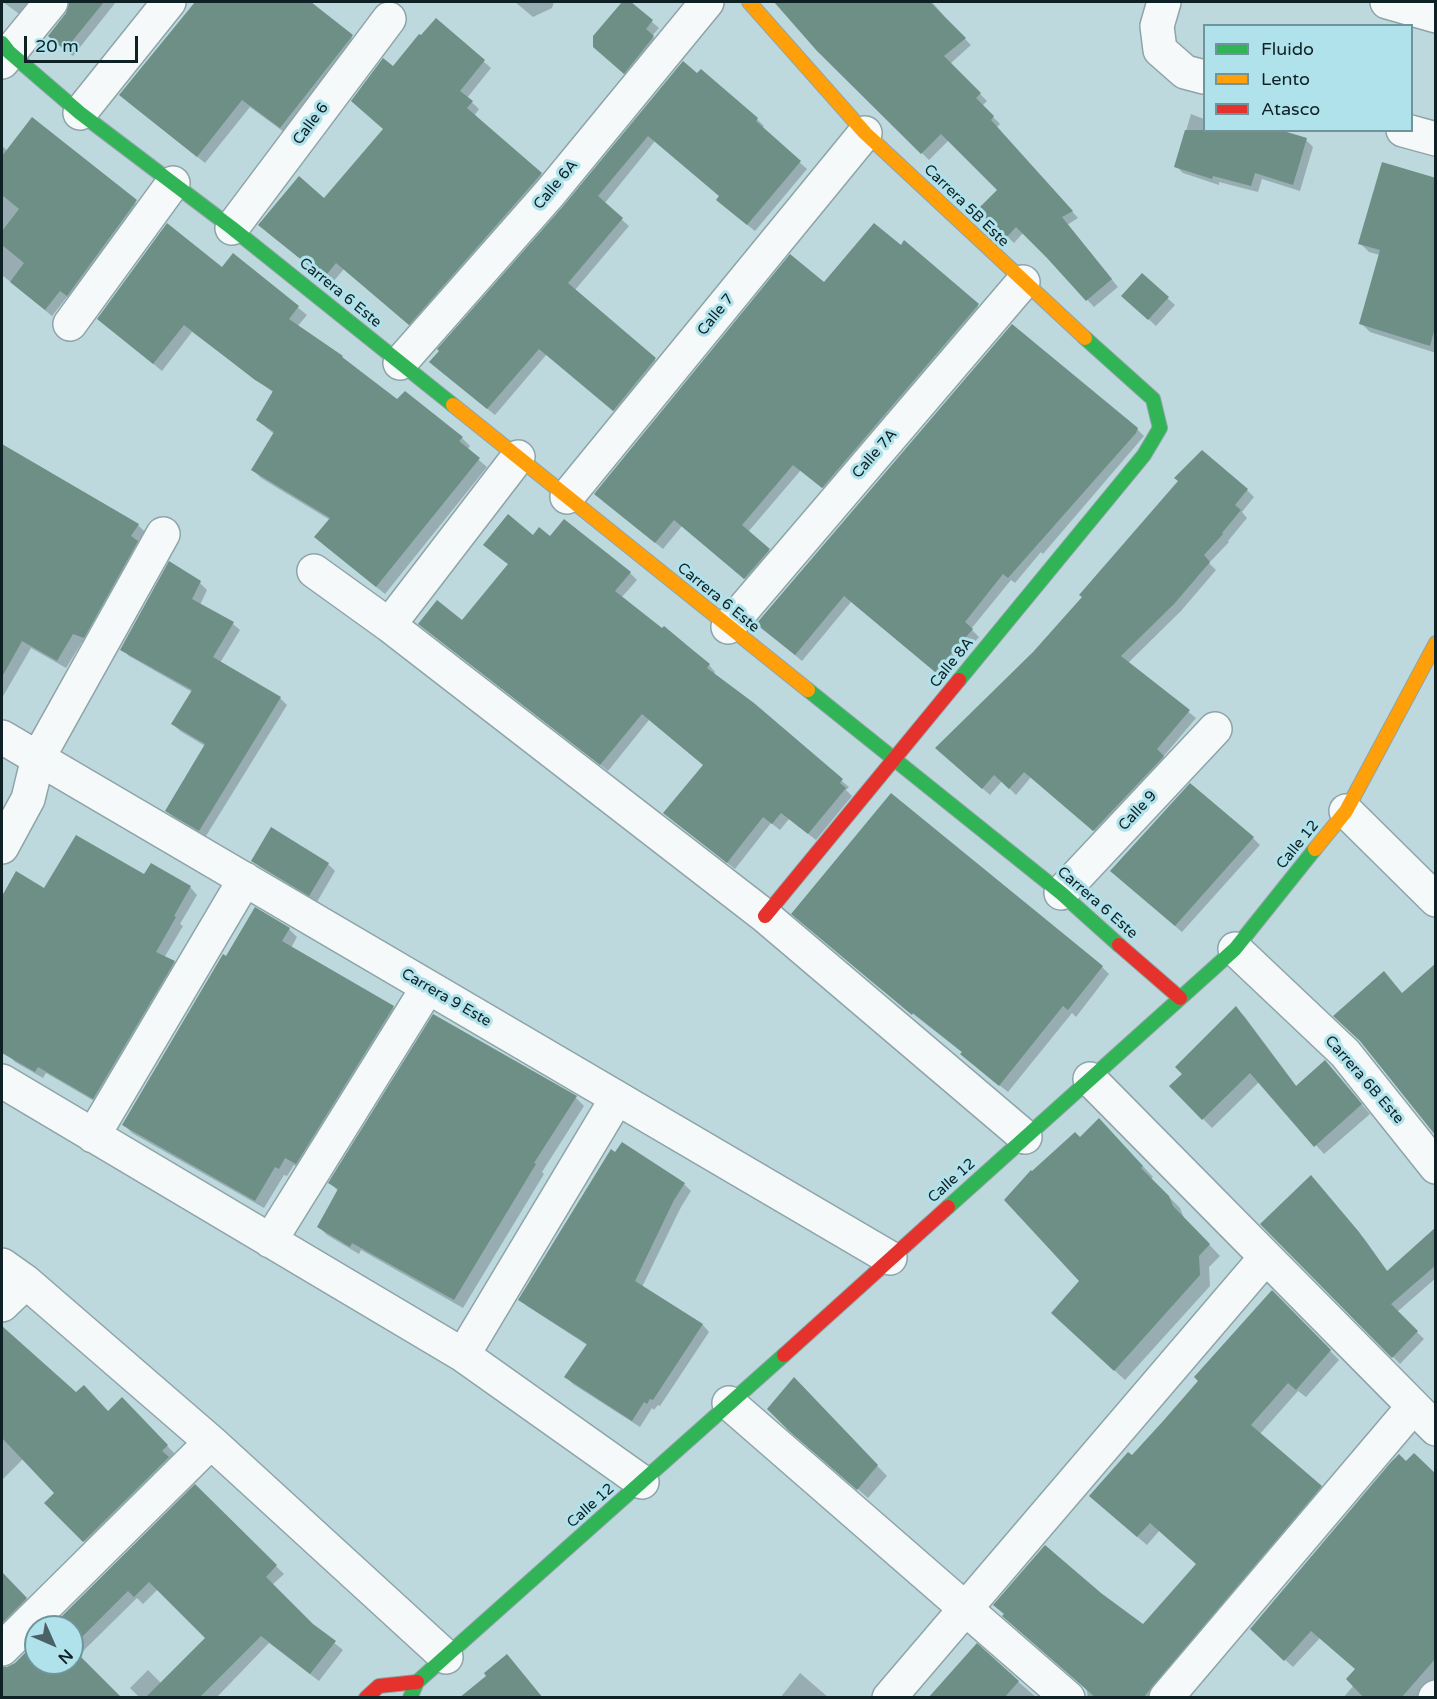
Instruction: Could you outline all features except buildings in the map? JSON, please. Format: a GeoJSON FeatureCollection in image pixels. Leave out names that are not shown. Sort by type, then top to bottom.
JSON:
{"type":"FeatureCollection","features":[{"type":"Feature","properties":{"kind":"street"},"geometry":{"type":"LineString","coordinates":[[4,53],[51,2]]}},
{"type":"Feature","properties":{"kind":"street"},"geometry":{"type":"LineString","coordinates":[[80,113],[169,2]]}},
{"type":"Feature","properties":{"kind":"street","name":"Calle 6A"},"geometry":{"type":"LineString","coordinates":[[400,363],[550,193],[707,2]]}},
{"type":"Feature","properties":{"kind":"street","name":"Carrera 5B Este"},"geometry":{"type":"LineString","coordinates":[[749,2],[865,133],[1023,282],[1153,399],[1160,428]]}},
{"type":"Feature","properties":{"kind":"street"},"geometry":{"type":"LineString","coordinates":[[1164,2],[1157,26],[1160,50],[1185,72],[1203,77]]}},
{"type":"Feature","properties":{"kind":"street"},"geometry":{"type":"LineString","coordinates":[[1387,2],[1436,16]]}},
{"type":"Feature","properties":{"kind":"street","name":"Calle 6"},"geometry":{"type":"LineString","coordinates":[[232,228],[390,19]]}},
{"type":"Feature","properties":{"kind":"street","name":"Carrera 6 Este"},"geometry":{"type":"LineString","coordinates":[[4,53],[232,228],[1061,893],[1180,998]]}},
{"type":"Feature","properties":{"kind":"street"},"geometry":{"type":"LineString","coordinates":[[1410,132],[1436,139]]}},
{"type":"Feature","properties":{"kind":"street","name":"Calle 7"},"geometry":{"type":"LineString","coordinates":[[567,497],[865,133]]}},
{"type":"Feature","properties":{"kind":"street"},"geometry":{"type":"LineString","coordinates":[[70,324],[173,183]]}},
{"type":"Feature","properties":{"kind":"street","name":"Calle 7A"},"geometry":{"type":"LineString","coordinates":[[728,627],[1023,282]]}},
{"type":"Feature","properties":{"kind":"street","name":"Calle 8A"},"geometry":{"type":"LineString","coordinates":[[765,916],[1144,455],[1160,428]]}},
{"type":"Feature","properties":{"kind":"street"},"geometry":{"type":"LineString","coordinates":[[389,625],[518,457]]}},
{"type":"Feature","properties":{"kind":"street"},"geometry":{"type":"LineString","coordinates":[[2,847],[27,799],[38,758],[163,534]]}},
{"type":"Feature","properties":{"kind":"street"},"geometry":{"type":"LineString","coordinates":[[314,571],[389,625],[765,916],[1025,1137]]}},
{"type":"Feature","properties":{"kind":"street","name":"Calle 12"},"geometry":{"type":"LineString","coordinates":[[388,1691],[446,1657],[1235,949],[1346,812],[1436,643]]}},
{"type":"Feature","properties":{"kind":"street","name":"Calle 9"},"geometry":{"type":"LineString","coordinates":[[1061,893],[1215,729]]}},
{"type":"Feature","properties":{"kind":"street","name":"Carrera 9 Este"},"geometry":{"type":"LineString","coordinates":[[2,737],[890,1258]]}},
{"type":"Feature","properties":{"kind":"street"},"geometry":{"type":"LineString","coordinates":[[1346,812],[1436,900]]}},
{"type":"Feature","properties":{"kind":"street"},"geometry":{"type":"LineString","coordinates":[[93,1136],[245,879]]}},
{"type":"Feature","properties":{"kind":"street","name":"Carrera 6B Este"},"geometry":{"type":"LineString","coordinates":[[1235,949],[1345,1053],[1436,1167]]}},
{"type":"Feature","properties":{"kind":"street"},"geometry":{"type":"LineString","coordinates":[[270,1241],[428,987]]}},
{"type":"Feature","properties":{"kind":"street"},"geometry":{"type":"LineString","coordinates":[[1090,1079],[1424,1418],[1166,1698]]}},
{"type":"Feature","properties":{"kind":"street"},"geometry":{"type":"LineString","coordinates":[[2,1081],[463,1355],[642,1482]]}},
{"type":"Feature","properties":{"kind":"street"},"geometry":{"type":"LineString","coordinates":[[463,1355],[616,1098]]}},
{"type":"Feature","properties":{"kind":"street"},"geometry":{"type":"LineString","coordinates":[[889,1698],[965,1606],[1266,1257]]}},
{"type":"Feature","properties":{"kind":"street"},"geometry":{"type":"LineString","coordinates":[[2,1305],[14,1274],[211,1442],[446,1657]]}},
{"type":"Feature","properties":{"kind":"street"},"geometry":{"type":"LineString","coordinates":[[729,1403],[1068,1698]]}},
{"type":"Feature","properties":{"kind":"street"},"geometry":{"type":"LineString","coordinates":[[2,1649],[211,1442]]}},
{"type":"Feature","properties":{"kind":"street","name":"Calle 12"},"geometry":{"type":"LineString","coordinates":[[388,1691],[410,1698]]}},
{"type":"Feature","properties":{"kind":"traffic: fast"},"geometry":{"type":"LineString","coordinates":[[2,43],[9,52],[80,113],[232,228],[453,405]]}},
{"type":"Feature","properties":{"kind":"traffic: fast"},"geometry":{"type":"LineString","coordinates":[[959,680],[1144,455],[1160,428],[1153,399],[1085,338]]}},
{"type":"Feature","properties":{"kind":"traffic: fast"},"geometry":{"type":"LineString","coordinates":[[808,690],[1061,893],[1119,945]]}},
{"type":"Feature","properties":{"kind":"traffic: fast"},"geometry":{"type":"LineString","coordinates":[[948,1207],[1235,949],[1315,849]]}},
{"type":"Feature","properties":{"kind":"traffic: fast"},"geometry":{"type":"LineString","coordinates":[[410,1698],[417,1682],[784,1355]]}},
{"type":"Feature","properties":{"kind":"traffic: slow"},"geometry":{"type":"LineString","coordinates":[[749,2],[865,133],[1085,338]]}},
{"type":"Feature","properties":{"kind":"traffic: slow"},"geometry":{"type":"LineString","coordinates":[[453,405],[808,690]]}},
{"type":"Feature","properties":{"kind":"traffic: slow"},"geometry":{"type":"LineString","coordinates":[[1315,849],[1346,811],[1436,643]]}},
{"type":"Feature","properties":{"kind":"traffic: jam"},"geometry":{"type":"LineString","coordinates":[[765,916],[959,680]]}},
{"type":"Feature","properties":{"kind":"traffic: jam"},"geometry":{"type":"LineString","coordinates":[[1119,945],[1180,998]]}},
{"type":"Feature","properties":{"kind":"traffic: jam"},"geometry":{"type":"LineString","coordinates":[[784,1355],[948,1207]]}},
{"type":"Feature","properties":{"kind":"traffic: jam"},"geometry":{"type":"LineString","coordinates":[[366,1698],[379,1686],[417,1682]]}}]}
